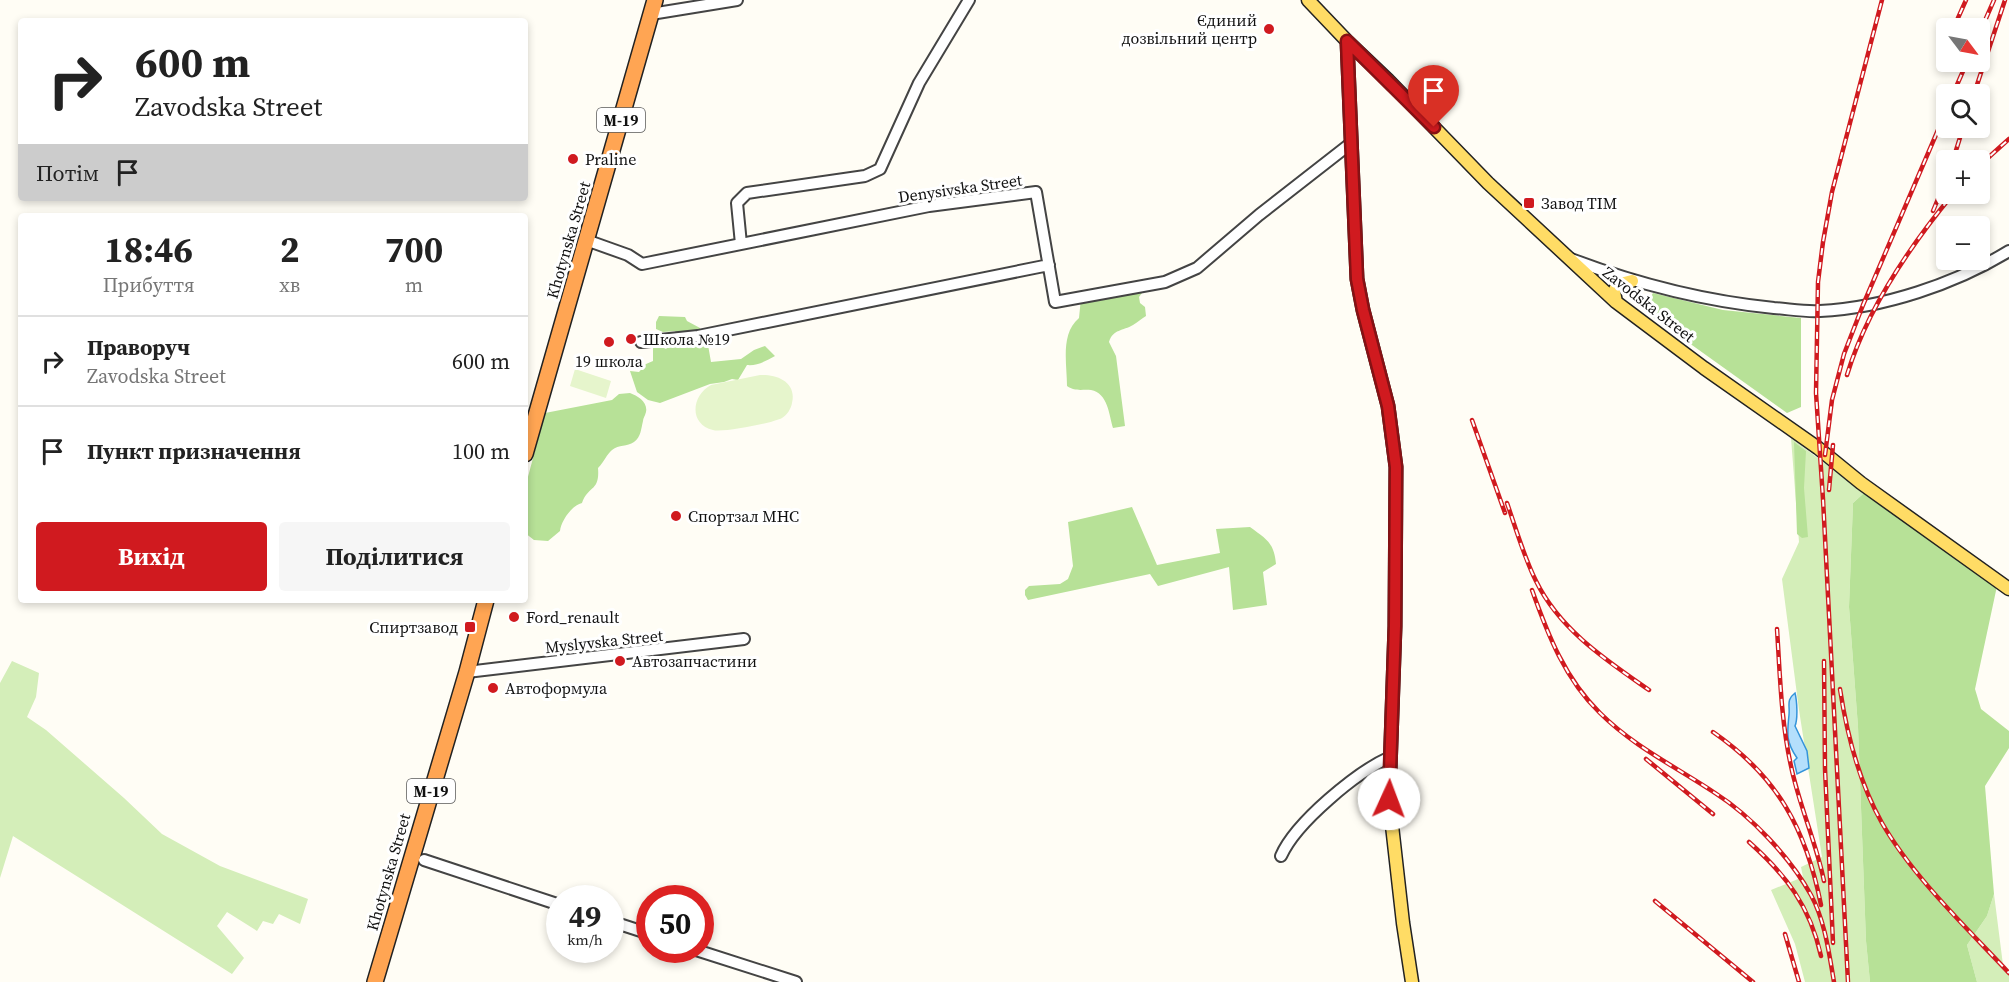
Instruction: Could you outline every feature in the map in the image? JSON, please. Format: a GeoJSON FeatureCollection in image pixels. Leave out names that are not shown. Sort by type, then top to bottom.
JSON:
{"type":"FeatureCollection","features":[{"type":"Feature","properties":{"kind":"highway","name":"Khotynska Street"},"geometry":{"type":"LineString","coordinates":[[528,443],[653,7]]}},
{"type":"Feature","properties":{"kind":"highway","name":"Khotynska Street"},"geometry":{"type":"LineString","coordinates":[[375,982],[418,858],[485,603]]}},
{"type":"Feature","properties":{"kind":"main road","name":"Zavodska Street"},"geometry":{"type":"LineString","coordinates":[[1308,0],[1488,183],[1616,302],[2009,589]]}},
{"type":"Feature","properties":{"kind":"main road"},"geometry":{"type":"LineString","coordinates":[[1347,41],[1357,279],[1388,406],[1396,467],[1395,626],[1389,799],[1402,923],[1412,982]]}},
{"type":"Feature","properties":{"kind":"main road"},"geometry":{"type":"LineString","coordinates":[[1616,302],[1614,292],[1617,285],[1632,281]]}},
{"type":"Feature","properties":{"kind":"street"},"geometry":{"type":"LineString","coordinates":[[653,7],[737,0]]}},
{"type":"Feature","properties":{"kind":"street"},"geometry":{"type":"LineString","coordinates":[[741,244],[737,203],[747,193],[865,176],[880,169],[919,83],[969,0]]}},
{"type":"Feature","properties":{"kind":"street","name":"Denysivska Street"},"geometry":{"type":"LineString","coordinates":[[586,240],[628,255],[642,264],[929,206],[1036,192],[1055,302],[1165,282],[1197,268],[1259,215],[1350,144]]}},
{"type":"Feature","properties":{"kind":"street"},"geometry":{"type":"LineString","coordinates":[[1566,257],[1632,281],[1682,294],[1733,304],[1816,311],[1844,309],[1910,294],[1959,278],[2009,251]]}},
{"type":"Feature","properties":{"kind":"street"},"geometry":{"type":"LineString","coordinates":[[641,342],[698,336],[1049,265]]}},
{"type":"Feature","properties":{"kind":"street","name":"Myslyvska Street"},"geometry":{"type":"LineString","coordinates":[[467,672],[744,639]]}},
{"type":"Feature","properties":{"kind":"street"},"geometry":{"type":"LineString","coordinates":[[1281,855],[1295,832],[1332,797],[1373,765],[1390,757]]}},
{"type":"Feature","properties":{"kind":"street"},"geometry":{"type":"LineString","coordinates":[[418,858],[546,900]]}},
{"type":"Feature","properties":{"kind":"street"},"geometry":{"type":"LineString","coordinates":[[714,956],[796,982]]}},
{"type":"Feature","properties":{"kind":"green space"},"geometry":{"type":"Polygon","coordinates":[[[1141,287],[1140,303],[1145,307],[1146,316],[1133,325],[1116,332],[1109,342],[1116,356],[1125,426],[1113,428],[1107,405],[1101,395],[1091,390],[1076,390],[1067,386],[1067,341],[1069,332],[1079,318],[1081,298],[1141,287]]]}},
{"type":"Feature","properties":{"kind":"green space"},"geometry":{"type":"Polygon","coordinates":[[[1653,293],[1723,310],[1801,318],[1801,407],[1787,413],[1643,310],[1653,293]]]}},
{"type":"Feature","properties":{"kind":"green space"},"geometry":{"type":"Polygon","coordinates":[[[659,316],[685,317],[687,321],[700,328],[702,341],[708,345],[711,362],[741,359],[765,346],[775,356],[758,364],[747,365],[738,380],[732,379],[710,384],[660,403],[648,400],[637,392],[630,371],[639,372],[646,364],[653,361],[653,347],[658,345],[666,349],[678,336],[675,331],[663,332],[656,329],[659,316]]]}},
{"type":"Feature","properties":{"kind":"green space"},"geometry":{"type":"Polygon","coordinates":[[[575,369],[611,381],[606,398],[570,386],[575,369]]]}},
{"type":"Feature","properties":{"kind":"green space"},"geometry":{"type":"Polygon","coordinates":[[[760,375],[779,378],[792,390],[791,405],[784,417],[759,425],[718,431],[705,427],[700,422],[696,409],[704,390],[711,385],[760,375]]]}},
{"type":"Feature","properties":{"kind":"green space"},"geometry":{"type":"Polygon","coordinates":[[[630,393],[642,400],[645,405],[646,412],[638,438],[631,444],[615,448],[609,454],[598,468],[595,485],[584,497],[582,503],[568,514],[560,531],[548,541],[534,540],[528,535],[528,477],[545,413],[612,400],[619,394],[630,393]]]}},
{"type":"Feature","properties":{"kind":"green space"},"geometry":{"type":"Polygon","coordinates":[[[1791,438],[1864,493],[1853,503],[1849,607],[1858,727],[1866,941],[1870,982],[1805,982],[1795,944],[1771,890],[1803,877],[1801,867],[1822,857],[1799,710],[1782,579],[1799,542],[1791,438]]]}},
{"type":"Feature","properties":{"kind":"green space"},"geometry":{"type":"Polygon","coordinates":[[[1794,442],[1806,451],[1804,488],[1808,537],[1802,538],[1797,534],[1794,442]]]}},
{"type":"Feature","properties":{"kind":"green space"},"geometry":{"type":"Polygon","coordinates":[[[1864,493],[1873,496],[1997,586],[1975,689],[1981,709],[2009,731],[2009,748],[1985,786],[1994,894],[1987,916],[1967,945],[1977,982],[1870,982],[1866,941],[1858,727],[1849,607],[1853,503],[1864,493]]]}},
{"type":"Feature","properties":{"kind":"green space"},"geometry":{"type":"Polygon","coordinates":[[[1132,507],[1157,565],[1220,553],[1216,529],[1250,527],[1268,542],[1275,557],[1276,564],[1263,572],[1267,605],[1233,610],[1229,567],[1158,586],[1150,574],[1028,600],[1025,590],[1029,586],[1060,584],[1068,579],[1073,566],[1068,522],[1132,507]]]}},
{"type":"Feature","properties":{"kind":"green space"},"geometry":{"type":"Polygon","coordinates":[[[12,661],[39,673],[36,697],[27,717],[46,730],[162,834],[220,866],[308,899],[300,924],[279,914],[273,924],[263,921],[257,931],[227,912],[217,926],[244,958],[232,974],[13,836],[0,878],[0,683],[12,661]]]}},
{"type":"Feature","properties":{"kind":"green space"},"geometry":{"type":"Polygon","coordinates":[[[1994,894],[2003,965],[2009,971],[2009,982],[1977,982],[1967,945],[1987,916],[1994,894]]]}},
{"type":"Feature","properties":{"kind":"water"},"geometry":{"type":"Polygon","coordinates":[[[1795,693],[1797,719],[1795,726],[1807,751],[1809,768],[1797,774],[1794,761],[1797,758],[1789,742],[1788,733],[1789,700],[1795,693]]]}},
{"type":"Feature","properties":{"kind":"railway"},"geometry":{"type":"LineString","coordinates":[[1848,982],[1816,393],[1818,282],[1832,192],[1882,0]]}},
{"type":"Feature","properties":{"kind":"railway"},"geometry":{"type":"LineString","coordinates":[[1958,18],[1966,0]]}},
{"type":"Feature","properties":{"kind":"railway"},"geometry":{"type":"LineString","coordinates":[[1986,18],[1994,0]]}},
{"type":"Feature","properties":{"kind":"railway"},"geometry":{"type":"LineString","coordinates":[[1977,84],[2005,0]]}},
{"type":"Feature","properties":{"kind":"railway"},"geometry":{"type":"LineString","coordinates":[[1957,84],[1963,72]]}},
{"type":"Feature","properties":{"kind":"railway"},"geometry":{"type":"LineString","coordinates":[[1825,455],[1832,400],[1844,354],[1936,135]]}},
{"type":"Feature","properties":{"kind":"railway"},"geometry":{"type":"LineString","coordinates":[[1956,150],[1960,138]]}},
{"type":"Feature","properties":{"kind":"railway"},"geometry":{"type":"LineString","coordinates":[[1990,156],[2009,139]]}},
{"type":"Feature","properties":{"kind":"railway"},"geometry":{"type":"LineString","coordinates":[[1933,211],[1936,204]]}},
{"type":"Feature","properties":{"kind":"railway"},"geometry":{"type":"LineString","coordinates":[[1847,375],[1866,326],[1891,279],[1945,204]]}},
{"type":"Feature","properties":{"kind":"railway"},"geometry":{"type":"LineString","coordinates":[[1472,420],[1505,513]]}},
{"type":"Feature","properties":{"kind":"railway"},"geometry":{"type":"LineString","coordinates":[[1829,490],[1833,445]]}},
{"type":"Feature","properties":{"kind":"railway"},"geometry":{"type":"LineString","coordinates":[[1507,503],[1520,543],[1546,599],[1585,643],[1649,690]]}},
{"type":"Feature","properties":{"kind":"railway"},"geometry":{"type":"LineString","coordinates":[[1532,590],[1551,640],[1567,671],[1600,713],[1626,736],[1729,802],[1769,838],[1792,866],[1811,895],[1820,915],[1834,982]]}},
{"type":"Feature","properties":{"kind":"railway"},"geometry":{"type":"LineString","coordinates":[[1777,629],[1781,698],[1788,749],[1794,781],[1824,881]]}},
{"type":"Feature","properties":{"kind":"railway"},"geometry":{"type":"LineString","coordinates":[[1824,661],[1825,769],[1833,943]]}},
{"type":"Feature","properties":{"kind":"railway"},"geometry":{"type":"LineString","coordinates":[[1840,689],[1855,758],[1882,823],[1925,882],[2009,973]]}},
{"type":"Feature","properties":{"kind":"railway"},"geometry":{"type":"LineString","coordinates":[[1713,732],[1755,767],[1786,807],[1807,852],[1821,905]]}},
{"type":"Feature","properties":{"kind":"railway"},"geometry":{"type":"LineString","coordinates":[[1646,759],[1713,814]]}},
{"type":"Feature","properties":{"kind":"railway"},"geometry":{"type":"LineString","coordinates":[[1749,842],[1785,879],[1795,893],[1810,922],[1821,956]]}},
{"type":"Feature","properties":{"kind":"railway"},"geometry":{"type":"LineString","coordinates":[[1655,901],[1753,982]]}},
{"type":"Feature","properties":{"kind":"railway"},"geometry":{"type":"LineString","coordinates":[[1785,934],[1799,982]]}},
{"type":"Feature","properties":{"kind":"place","name":"Єдиний дозвільний центр"},"geometry":{"type":"Point","coordinates":[1269,29]}},
{"type":"Feature","properties":{"kind":"place","name":"Praline"},"geometry":{"type":"Point","coordinates":[573,159]}},
{"type":"Feature","properties":{"kind":"place","name":"Завод ТІМ"},"geometry":{"type":"Point","coordinates":[1529,203]}},
{"type":"Feature","properties":{"kind":"place","name":"Школа №19"},"geometry":{"type":"Point","coordinates":[631,339]}},
{"type":"Feature","properties":{"kind":"place","name":"19 школа"},"geometry":{"type":"Point","coordinates":[609,342]}},
{"type":"Feature","properties":{"kind":"place","name":"Спортзал МНС"},"geometry":{"type":"Point","coordinates":[676,516]}},
{"type":"Feature","properties":{"kind":"place","name":"Ford_renault"},"geometry":{"type":"Point","coordinates":[514,617]}},
{"type":"Feature","properties":{"kind":"place","name":"Спиртзавод"},"geometry":{"type":"Point","coordinates":[470,627]}},
{"type":"Feature","properties":{"kind":"place","name":"Автозапчастини"},"geometry":{"type":"Point","coordinates":[620,661]}},
{"type":"Feature","properties":{"kind":"place","name":"Автоформула"},"geometry":{"type":"Point","coordinates":[493,688]}},
{"type":"Feature","properties":{"kind":"route"},"geometry":{"type":"LineString","coordinates":[[1389,799],[1395,626],[1396,467],[1388,406],[1357,279],[1347,41],[1434,127]]}}]}
